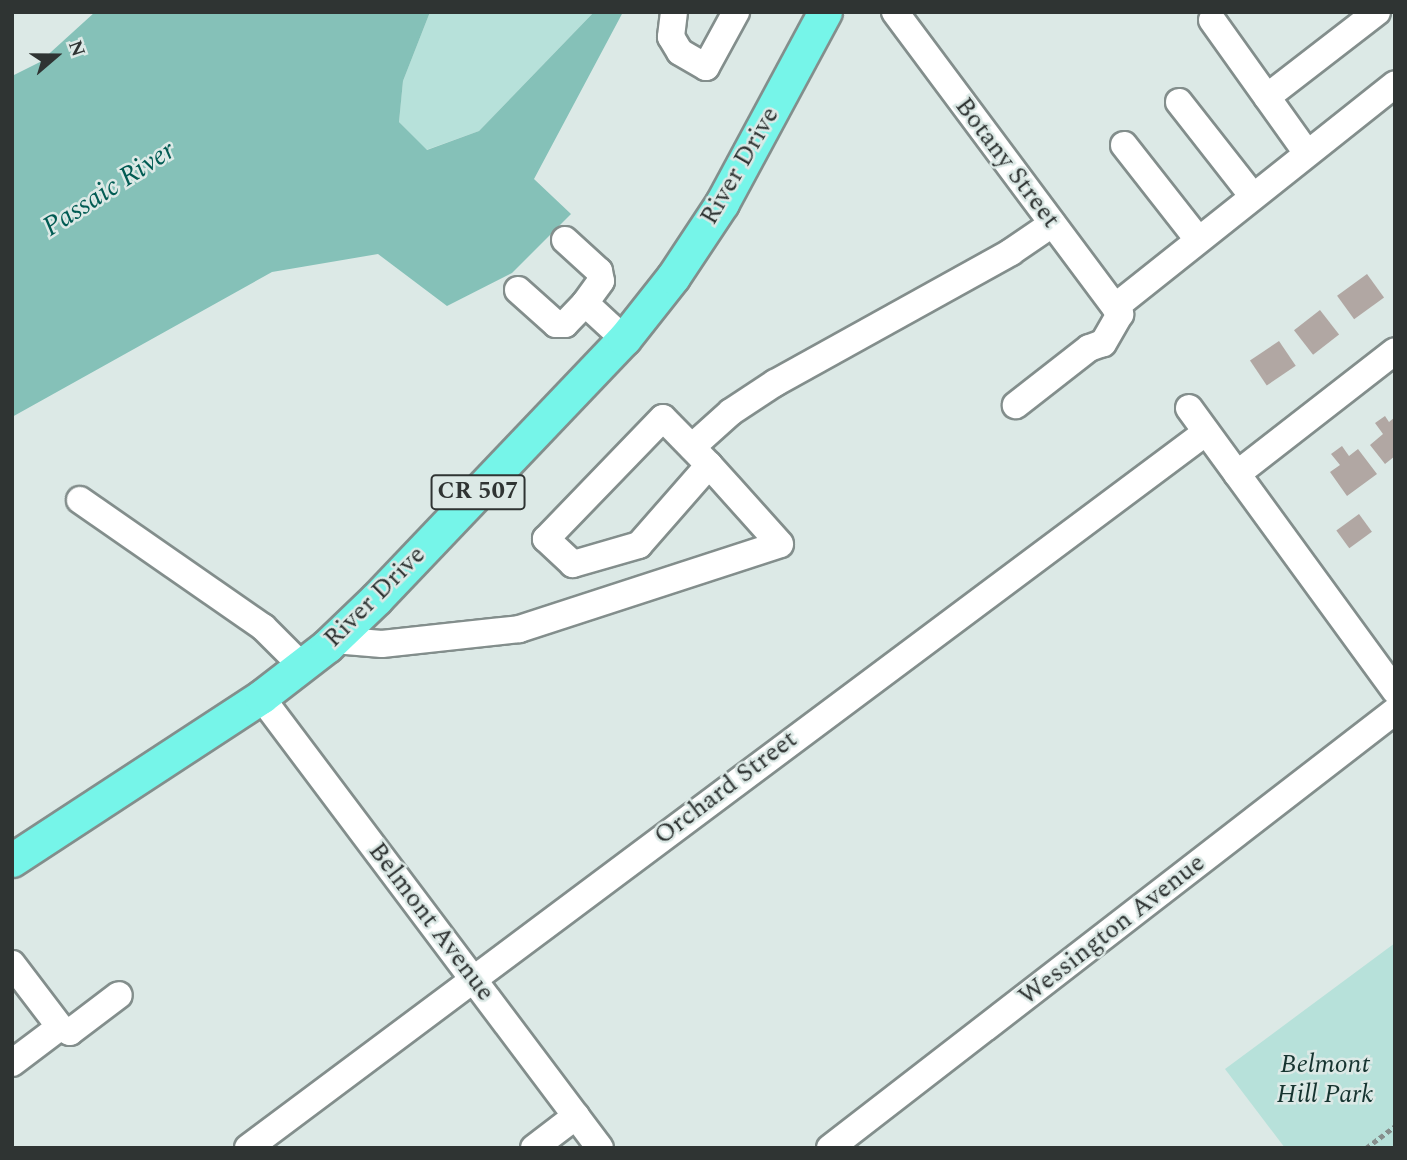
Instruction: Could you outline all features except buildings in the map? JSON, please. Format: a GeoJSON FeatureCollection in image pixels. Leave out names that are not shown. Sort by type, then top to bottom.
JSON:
{"type":"FeatureCollection","features":[{"type":"Feature","properties":{"kind":"main road","name":"River Drive"},"geometry":{"type":"LineString","coordinates":[[12,860],[261,697],[334,640],[624,339],[673,277],[722,203],[825,12]]}},
{"type":"Feature","properties":{"kind":"street"},"geometry":{"type":"LineString","coordinates":[[674,12],[671,37],[680,52],[706,67],[736,12]]}},
{"type":"Feature","properties":{"kind":"street","name":"Botany Street"},"geometry":{"type":"LineString","coordinates":[[895,12],[1117,311]]}},
{"type":"Feature","properties":{"kind":"street"},"geometry":{"type":"LineString","coordinates":[[1267,97],[1377,12]]}},
{"type":"Feature","properties":{"kind":"street"},"geometry":{"type":"LineString","coordinates":[[1217,15],[1267,97],[1307,153]]}},
{"type":"Feature","properties":{"kind":"street"},"geometry":{"type":"LineString","coordinates":[[1016,405],[1089,348],[1103,343],[1117,311],[1198,239],[1395,84]]}},
{"type":"Feature","properties":{"kind":"street"},"geometry":{"type":"LineString","coordinates":[[1179,102],[1252,195]]}},
{"type":"Feature","properties":{"kind":"street"},"geometry":{"type":"LineString","coordinates":[[1124,145],[1198,239]]}},
{"type":"Feature","properties":{"kind":"street"},"geometry":{"type":"LineString","coordinates":[[334,640],[382,644],[519,628],[780,544],[701,456],[663,418],[546,539],[573,564],[639,545],[701,456],[731,412],[775,383],[1011,252],[1052,224]]}},
{"type":"Feature","properties":{"kind":"street"},"geometry":{"type":"LineString","coordinates":[[518,290],[556,324],[565,324],[585,303],[601,281],[599,271],[565,240]]}},
{"type":"Feature","properties":{"kind":"street"},"geometry":{"type":"LineString","coordinates":[[585,303],[624,339]]}},
{"type":"Feature","properties":{"kind":"street"},"geometry":{"type":"LineString","coordinates":[[1237,474],[1395,351]]}},
{"type":"Feature","properties":{"kind":"street"},"geometry":{"type":"LineString","coordinates":[[1189,408],[1395,691]]}},
{"type":"Feature","properties":{"kind":"street","name":"Orchard Street"},"geometry":{"type":"LineString","coordinates":[[248,1148],[472,977],[1206,432]]}},
{"type":"Feature","properties":{"kind":"street"},"geometry":{"type":"LineString","coordinates":[[80,500],[263,628],[302,666]]}},
{"type":"Feature","properties":{"kind":"street","name":"Belmont Avenue"},"geometry":{"type":"LineString","coordinates":[[261,697],[600,1148]]}},
{"type":"Feature","properties":{"kind":"street","name":"Wessington Avenue"},"geometry":{"type":"LineString","coordinates":[[830,1148],[1395,711]]}},
{"type":"Feature","properties":{"kind":"street"},"geometry":{"type":"LineString","coordinates":[[12,964],[60,1027],[70,1032],[119,995]]}},
{"type":"Feature","properties":{"kind":"street"},"geometry":{"type":"LineString","coordinates":[[12,1063],[60,1027]]}},
{"type":"Feature","properties":{"kind":"street"},"geometry":{"type":"LineString","coordinates":[[534,1148],[576,1116]]}},
{"type":"Feature","properties":{"kind":"path"},"geometry":{"type":"LineString","coordinates":[[1366,1148],[1395,1126]]}},
{"type":"Feature","properties":{"kind":"green space"},"geometry":{"type":"Polygon","coordinates":[[[430,12],[594,12],[479,131],[426,150],[399,122],[403,81],[430,12]]]}},
{"type":"Feature","properties":{"kind":"green space","name":"Belmont Hill Park"},"geometry":{"type":"Polygon","coordinates":[[[1395,943],[1395,1148],[1285,1148],[1225,1069],[1395,943]]]}},
{"type":"Feature","properties":{"kind":"water","name":"Passaic River"},"geometry":{"type":"Polygon","coordinates":[[[95,12],[430,12],[403,81],[399,122],[427,150],[479,131],[594,12],[623,12],[534,179],[571,214],[512,273],[447,306],[378,254],[272,272],[12,417],[12,76],[40,62],[95,12]]]}}]}
